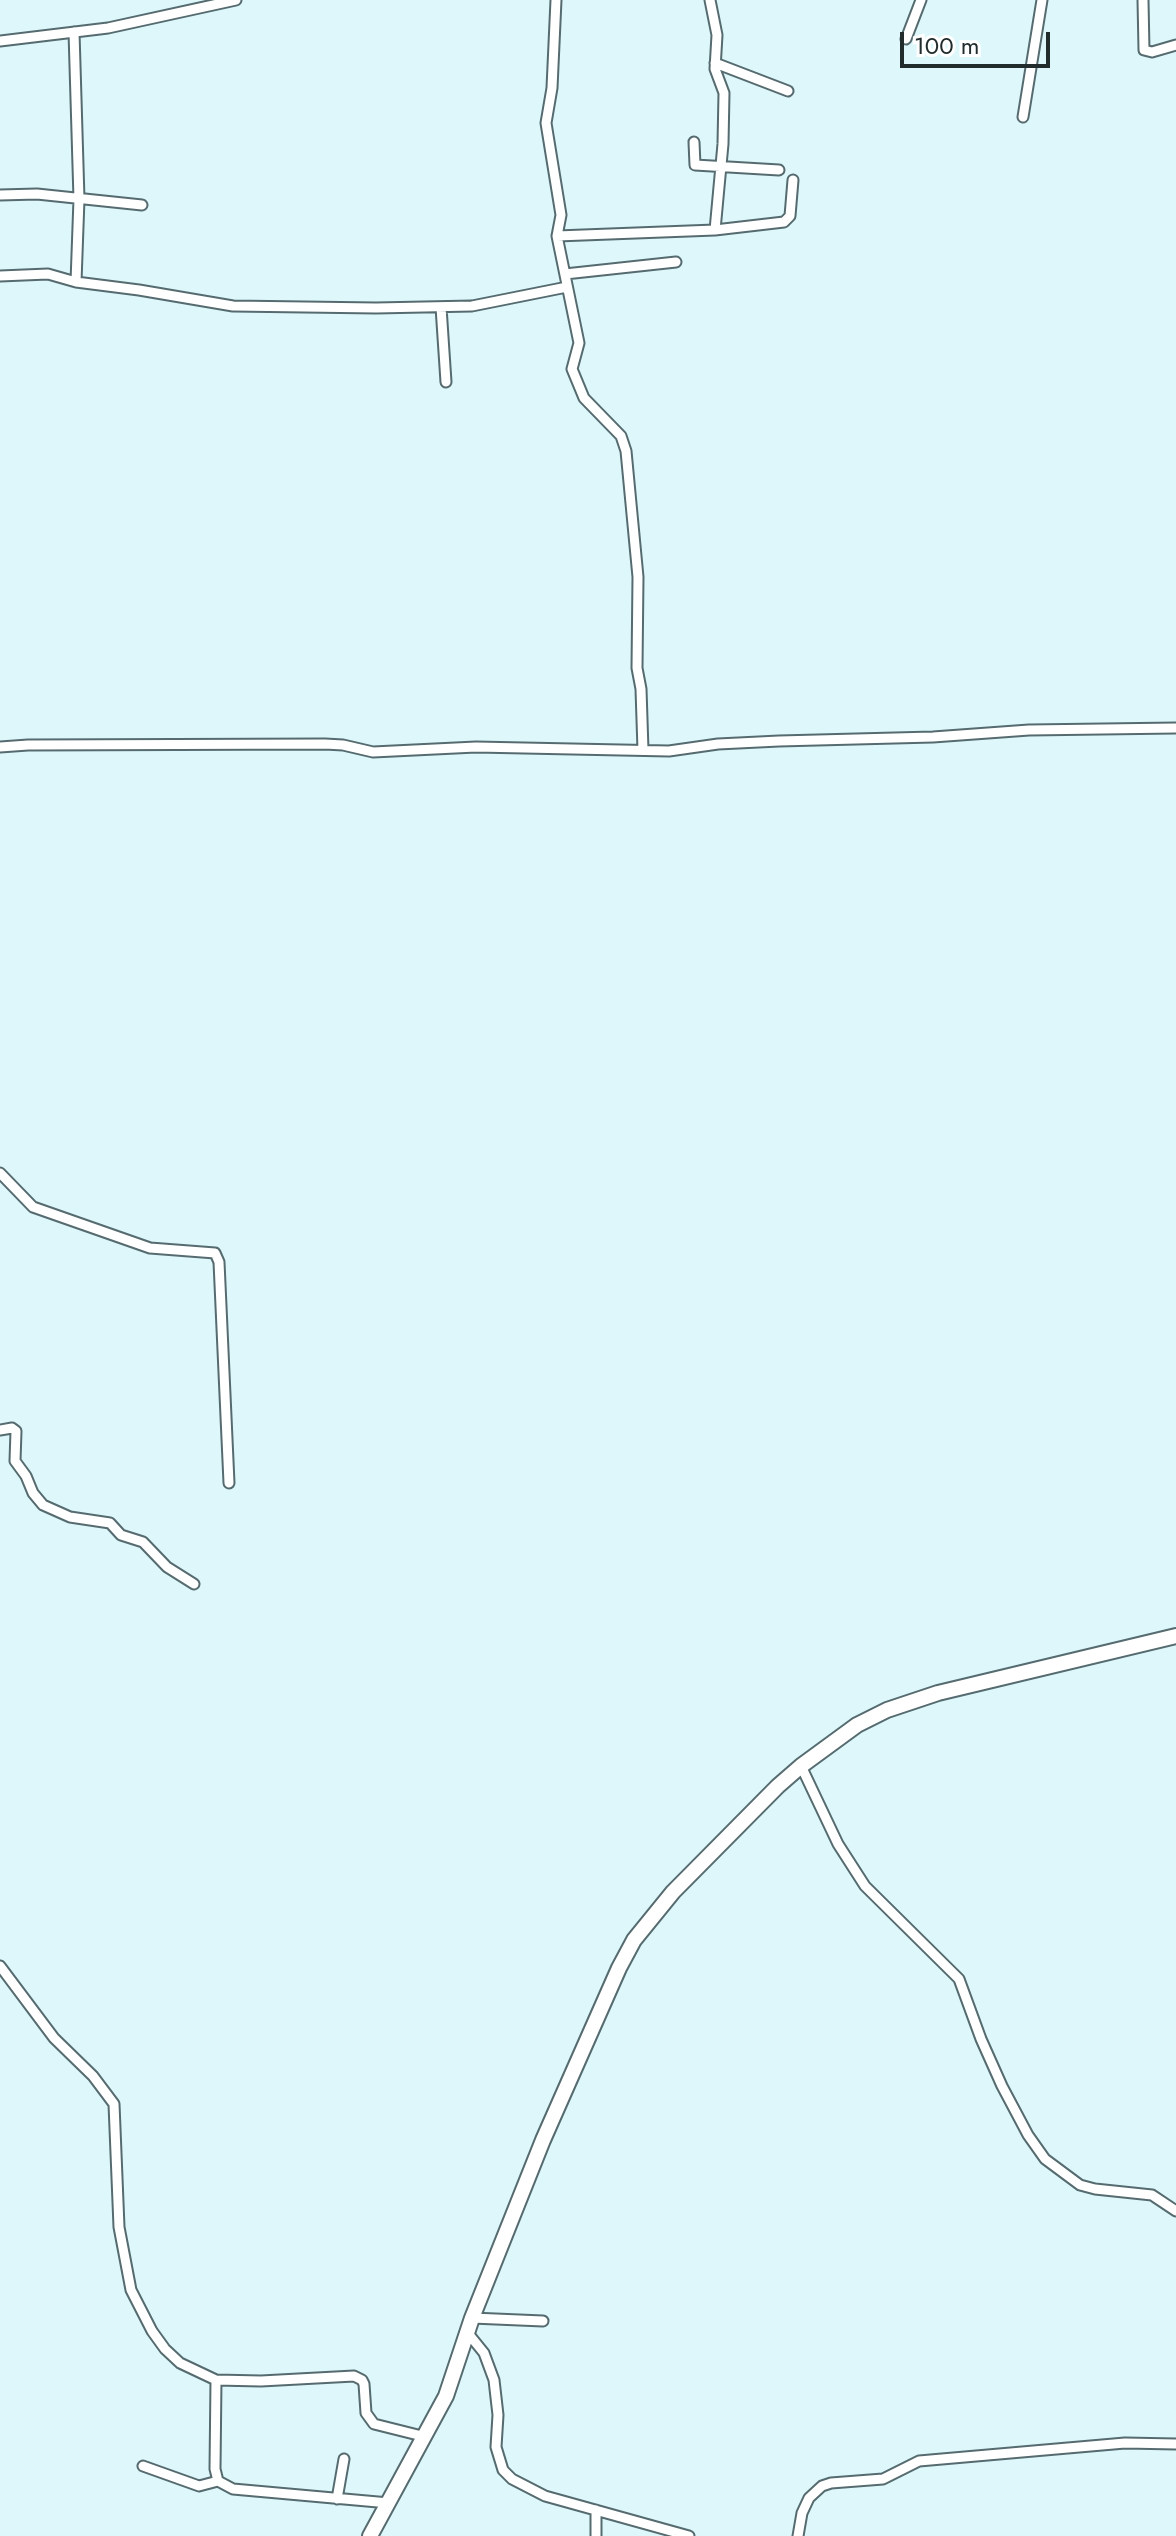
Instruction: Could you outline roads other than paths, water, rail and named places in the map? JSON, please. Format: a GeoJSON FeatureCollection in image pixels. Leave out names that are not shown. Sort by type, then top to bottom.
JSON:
{"type":"FeatureCollection","features":[{"type":"Feature","properties":{"kind":"main road"},"geometry":{"type":"LineString","coordinates":[[370,2536],[446,2396],[469,2325],[543,2140],[605,1997],[634,1940],[673,1892],[801,1766],[857,1725],[911,1701],[1176,1636]]}},
{"type":"Feature","properties":{"kind":"street"},"geometry":{"type":"LineString","coordinates":[[0,41],[108,28],[236,0]]}},
{"type":"Feature","properties":{"kind":"street"},"geometry":{"type":"LineString","coordinates":[[556,0],[552,88],[546,123],[561,215],[557,236],[579,343],[573,363],[574,377],[589,405],[621,436],[626,451],[638,577],[637,668],[641,689],[643,750]]}},
{"type":"Feature","properties":{"kind":"street"},"geometry":{"type":"LineString","coordinates":[[710,0],[717,35],[715,63],[724,93],[715,230]]}},
{"type":"Feature","properties":{"kind":"street"},"geometry":{"type":"LineString","coordinates":[[906,39],[921,0]]}},
{"type":"Feature","properties":{"kind":"street"},"geometry":{"type":"LineString","coordinates":[[1023,117],[1042,0]]}},
{"type":"Feature","properties":{"kind":"street"},"geometry":{"type":"LineString","coordinates":[[1143,0],[1144,50],[1152,52],[1176,45]]}},
{"type":"Feature","properties":{"kind":"street"},"geometry":{"type":"LineString","coordinates":[[74,32],[79,199],[76,282]]}},
{"type":"Feature","properties":{"kind":"street"},"geometry":{"type":"LineString","coordinates":[[715,63],[788,91]]}},
{"type":"Feature","properties":{"kind":"street"},"geometry":{"type":"LineString","coordinates":[[694,142],[695,165],[779,170]]}},
{"type":"Feature","properties":{"kind":"street"},"geometry":{"type":"LineString","coordinates":[[557,236],[715,230],[784,222],[790,216],[793,180]]}},
{"type":"Feature","properties":{"kind":"street"},"geometry":{"type":"LineString","coordinates":[[0,195],[37,194],[142,205]]}},
{"type":"Feature","properties":{"kind":"street"},"geometry":{"type":"LineString","coordinates":[[565,274],[676,262]]}},
{"type":"Feature","properties":{"kind":"street"},"geometry":{"type":"LineString","coordinates":[[0,276],[48,274],[76,282],[233,306],[441,307],[500,302],[567,287]]}},
{"type":"Feature","properties":{"kind":"street"},"geometry":{"type":"LineString","coordinates":[[441,307],[446,382]]}},
{"type":"Feature","properties":{"kind":"street"},"geometry":{"type":"LineString","coordinates":[[0,747],[58,744],[325,744],[373,752],[476,747],[669,751],[718,744],[779,741],[933,737],[1029,730],[1176,728]]}},
{"type":"Feature","properties":{"kind":"street"},"geometry":{"type":"LineString","coordinates":[[0,1173],[33,1207],[150,1248],[215,1253],[219,1262],[229,1483]]}},
{"type":"Feature","properties":{"kind":"street"},"geometry":{"type":"LineString","coordinates":[[0,1430],[12,1428],[16,1431],[15,1461],[43,1505],[70,1517],[110,1523],[121,1535],[143,1542],[167,1567],[194,1584]]}},
{"type":"Feature","properties":{"kind":"street"},"geometry":{"type":"LineString","coordinates":[[801,1766],[838,1844],[865,1886],[959,1979],[1002,2086],[1028,2135],[1045,2159],[1080,2185],[1152,2195],[1176,2211]]}},
{"type":"Feature","properties":{"kind":"street"},"geometry":{"type":"LineString","coordinates":[[0,1966],[54,2038],[93,2076],[114,2104],[119,2227],[131,2290],[165,2349],[180,2363],[216,2380],[354,2376],[364,2384],[366,2413],[374,2424],[426,2437]]}},
{"type":"Feature","properties":{"kind":"street"},"geometry":{"type":"LineString","coordinates":[[543,2321],[469,2325],[494,2380],[498,2415],[496,2447],[503,2470],[526,2488],[689,2536]]}},
{"type":"Feature","properties":{"kind":"street"},"geometry":{"type":"LineString","coordinates":[[216,2380],[215,2469],[218,2481]]}},
{"type":"Feature","properties":{"kind":"street"},"geometry":{"type":"LineString","coordinates":[[798,2536],[802,2513],[809,2498],[822,2486],[883,2479],[919,2461],[1125,2443],[1176,2444]]}},
{"type":"Feature","properties":{"kind":"street"},"geometry":{"type":"LineString","coordinates":[[337,2499],[344,2459]]}},
{"type":"Feature","properties":{"kind":"street"},"geometry":{"type":"LineString","coordinates":[[143,2466],[199,2486],[218,2481],[233,2489],[389,2503]]}},
{"type":"Feature","properties":{"kind":"street"},"geometry":{"type":"LineString","coordinates":[[596,2510],[596,2536]]}}]}
